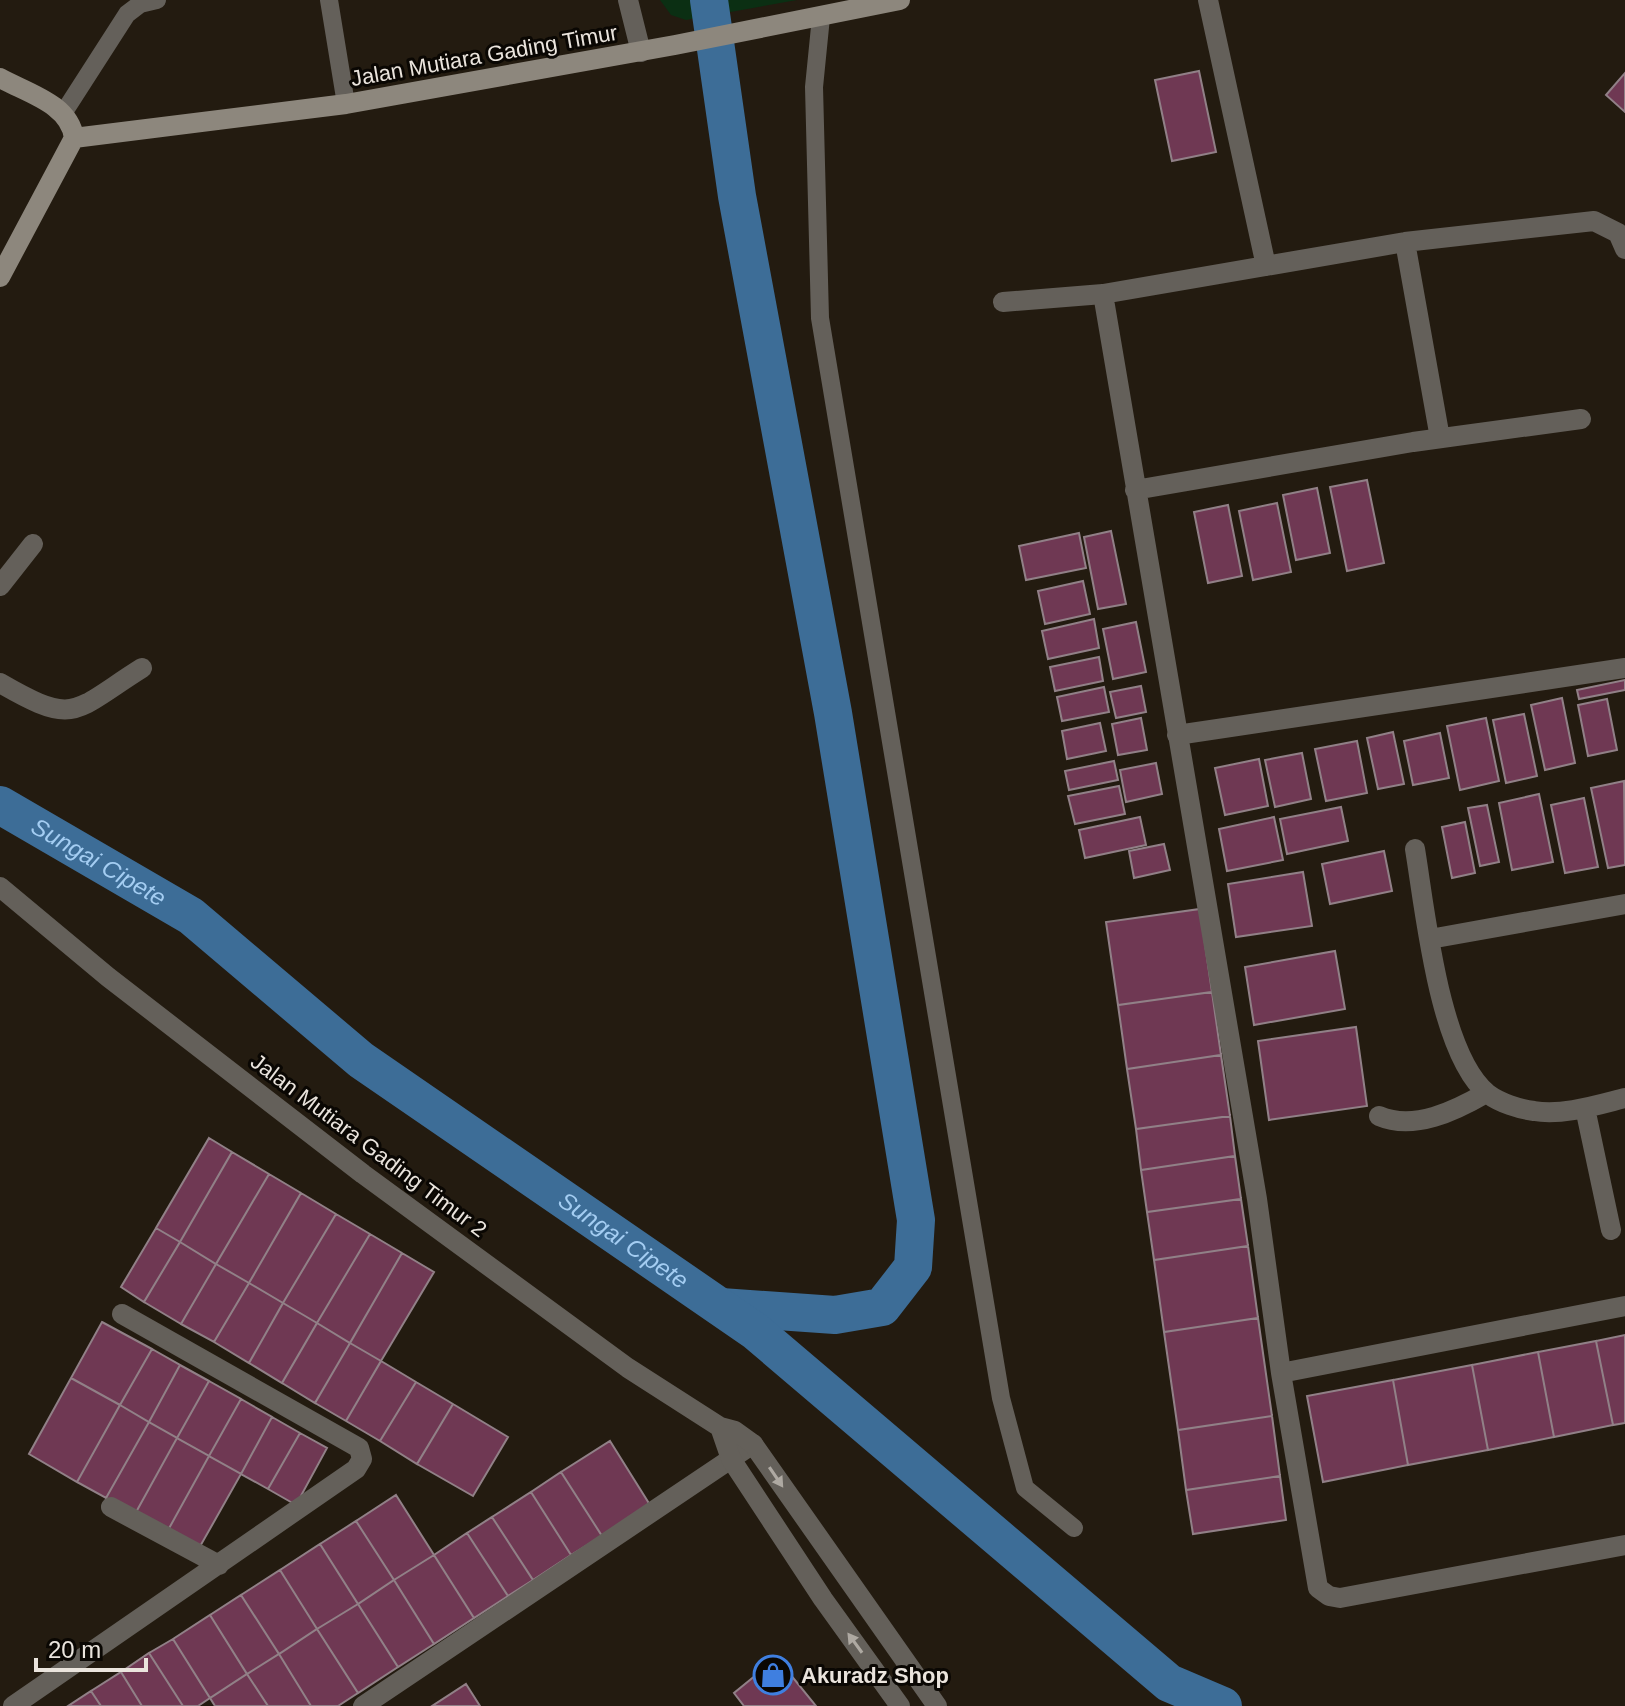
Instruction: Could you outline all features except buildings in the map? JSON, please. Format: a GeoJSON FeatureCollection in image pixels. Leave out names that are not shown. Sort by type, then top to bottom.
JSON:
{"type":"FeatureCollection","features":[{"type":"Feature","properties":{"kind":"main road","name":"Jalan Mutiara Gading Timur"},"geometry":{"type":"LineString","coordinates":[[74,138],[346,104],[641,52],[900,0]]}},
{"type":"Feature","properties":{"kind":"main road"},"geometry":{"type":"LineString","coordinates":[[0,78],[64,112],[73,125],[74,138],[0,277]]}},
{"type":"Feature","properties":{"kind":"street"},"geometry":{"type":"LineString","coordinates":[[628,0],[641,52]]}},
{"type":"Feature","properties":{"kind":"street"},"geometry":{"type":"LineString","coordinates":[[1208,0],[1266,266]]}},
{"type":"Feature","properties":{"kind":"street"},"geometry":{"type":"LineString","coordinates":[[1003,302],[1103,294],[1405,242],[1594,221],[1618,233],[1625,249]]}},
{"type":"Feature","properties":{"kind":"street"},"geometry":{"type":"LineString","coordinates":[[1405,242],[1440,438]]}},
{"type":"Feature","properties":{"kind":"street"},"geometry":{"type":"LineString","coordinates":[[1103,294],[1257,1199],[1281,1373],[1318,1588],[1329,1596],[1340,1598],[1625,1545]]}},
{"type":"Feature","properties":{"kind":"street"},"geometry":{"type":"LineString","coordinates":[[1135,490],[1440,438],[1581,419]]}},
{"type":"Feature","properties":{"kind":"street"},"geometry":{"type":"LineString","coordinates":[[0,586],[33,544]]}},
{"type":"Feature","properties":{"kind":"street"},"geometry":{"type":"LineString","coordinates":[[0,683],[54,711],[75,710],[142,668]]}},
{"type":"Feature","properties":{"kind":"street"},"geometry":{"type":"LineString","coordinates":[[1177,735],[1625,668]]}},
{"type":"Feature","properties":{"kind":"street"},"geometry":{"type":"LineString","coordinates":[[1415,849],[1450,1032],[1486,1093],[1503,1103],[1536,1112],[1585,1108],[1625,1098]]}},
{"type":"Feature","properties":{"kind":"street","name":"Jalan Mutiara Gading Timur 2"},"geometry":{"type":"LineString","coordinates":[[0,887],[108,977],[363,1174],[628,1368],[720,1427],[735,1431],[753,1444],[937,1706]]}},
{"type":"Feature","properties":{"kind":"street"},"geometry":{"type":"LineString","coordinates":[[1430,939],[1625,904]]}},
{"type":"Feature","properties":{"kind":"street"},"geometry":{"type":"LineString","coordinates":[[1379,1116],[1402,1122],[1426,1119],[1486,1093]]}},
{"type":"Feature","properties":{"kind":"street"},"geometry":{"type":"LineString","coordinates":[[1585,1108],[1611,1230]]}},
{"type":"Feature","properties":{"kind":"street"},"geometry":{"type":"LineString","coordinates":[[1281,1373],[1625,1306]]}},
{"type":"Feature","properties":{"kind":"street"},"geometry":{"type":"LineString","coordinates":[[13,1706],[356,1469],[362,1459],[359,1448],[122,1314]]}},
{"type":"Feature","properties":{"kind":"street"},"geometry":{"type":"LineString","coordinates":[[720,1427],[731,1459],[823,1599],[900,1706]]}},
{"type":"Feature","properties":{"kind":"street"},"geometry":{"type":"LineString","coordinates":[[363,1706],[753,1444]]}},
{"type":"Feature","properties":{"kind":"street"},"geometry":{"type":"LineString","coordinates":[[111,1507],[219,1565]]}},
{"type":"Feature","properties":{"kind":"lane"},"geometry":{"type":"LineString","coordinates":[[64,112],[127,14],[140,4],[157,0]]}},
{"type":"Feature","properties":{"kind":"lane"},"geometry":{"type":"LineString","coordinates":[[329,0],[346,104]]}},
{"type":"Feature","properties":{"kind":"lane"},"geometry":{"type":"LineString","coordinates":[[821,17],[814,87],[820,318],[1001,1398],[1025,1488],[1074,1528]]}},
{"type":"Feature","properties":{"kind":"green space"},"geometry":{"type":"Polygon","coordinates":[[[660,0],[797,0],[686,20],[671,15],[660,0]]]}},
{"type":"Feature","properties":{"kind":"waterway"},"geometry":{"type":"LineString","coordinates":[[709,0],[737,196],[833,713],[916,1220],[913,1267],[882,1307],[835,1315],[721,1307]]}},
{"type":"Feature","properties":{"kind":"waterway","name":"Sungai Cipete"},"geometry":{"type":"LineString","coordinates":[[0,805],[191,916],[361,1060],[755,1331],[1169,1683],[1223,1706]]}},
{"type":"Feature","properties":{"kind":"place","name":"Akuradz Shop"},"geometry":{"type":"Point","coordinates":[773,1675]}}]}
